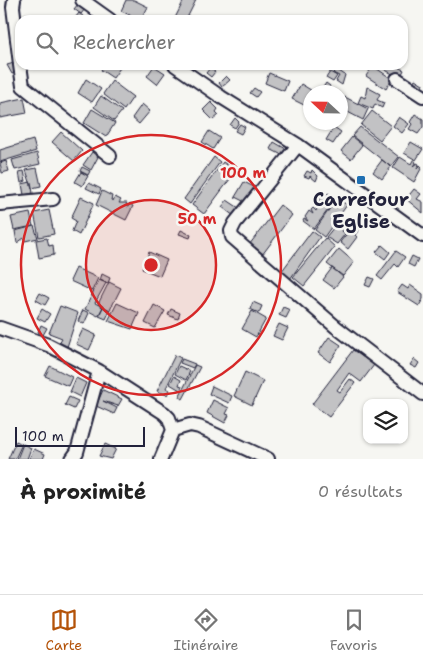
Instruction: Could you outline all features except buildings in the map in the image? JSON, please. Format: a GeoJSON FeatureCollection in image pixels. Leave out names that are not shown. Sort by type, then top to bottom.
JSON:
{"type":"FeatureCollection","features":[{"type":"Feature","properties":{"kind":"street"},"geometry":{"type":"LineString","coordinates":[[14,0],[15,23]]}},
{"type":"Feature","properties":{"kind":"street"},"geometry":{"type":"LineString","coordinates":[[82,0],[103,15]]}},
{"type":"Feature","properties":{"kind":"street"},"geometry":{"type":"LineString","coordinates":[[21,70],[23,86],[110,156]]}},
{"type":"Feature","properties":{"kind":"street"},"geometry":{"type":"LineString","coordinates":[[182,70],[221,97],[298,145],[423,236]]}},
{"type":"Feature","properties":{"kind":"street"},"geometry":{"type":"LineString","coordinates":[[397,79],[423,96]]}},
{"type":"Feature","properties":{"kind":"street"},"geometry":{"type":"LineString","coordinates":[[298,145],[235,223],[231,231],[232,237],[336,327],[423,394]]}},
{"type":"Feature","properties":{"kind":"street"},"geometry":{"type":"LineString","coordinates":[[0,204],[54,199]]}},
{"type":"Feature","properties":{"kind":"street"},"geometry":{"type":"LineString","coordinates":[[0,328],[48,345],[99,371],[164,413],[169,418],[173,430],[161,459]]}},
{"type":"Feature","properties":{"kind":"street"},"geometry":{"type":"LineString","coordinates":[[72,459],[77,452],[99,371]]}},
{"type":"Feature","properties":{"kind":"street"},"geometry":{"type":"LineString","coordinates":[[173,430],[190,425],[199,427],[268,459]]}},
{"type":"Feature","properties":{"kind":"place","name":"Carrefour Eglise"},"geometry":{"type":"Point","coordinates":[361,180]}}]}
